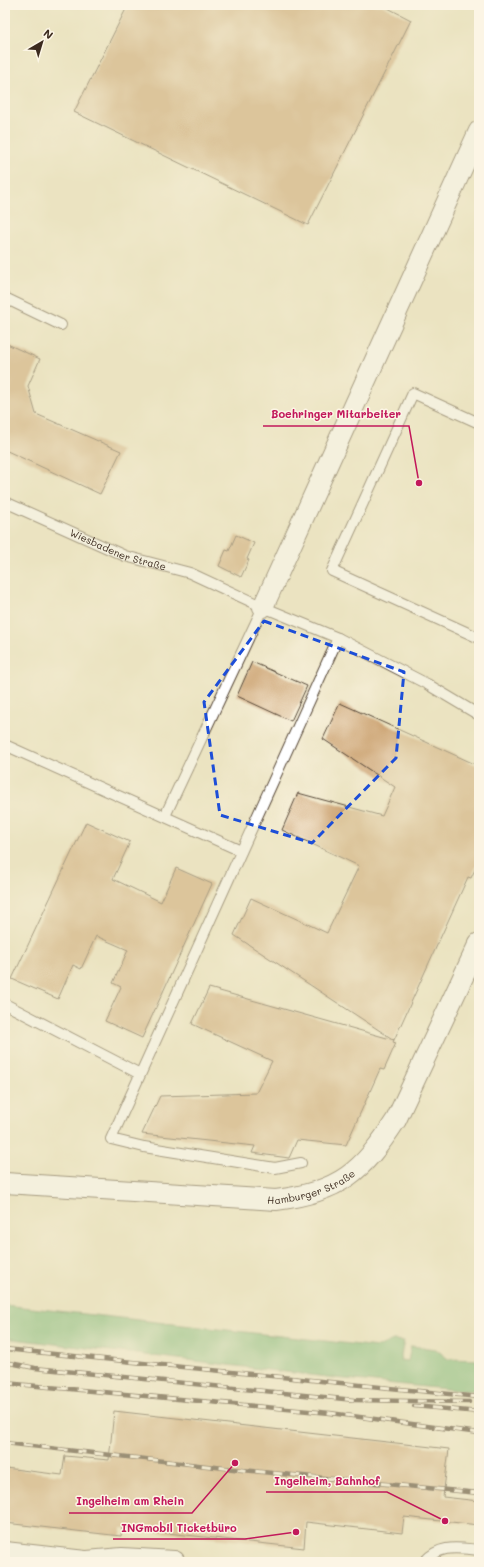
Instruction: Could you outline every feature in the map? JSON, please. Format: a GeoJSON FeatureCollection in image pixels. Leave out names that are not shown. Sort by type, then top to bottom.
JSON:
{"type":"FeatureCollection","features":[{"type":"Feature","properties":{"kind":"main road"},"geometry":{"type":"LineString","coordinates":[[5,1553],[86,1562],[122,1560],[174,1562]]}},
{"type":"Feature","properties":{"kind":"street"},"geometry":{"type":"LineString","coordinates":[[263,607],[479,131]]}},
{"type":"Feature","properties":{"kind":"street","name":"Hamburger Straße"},"geometry":{"type":"LineString","coordinates":[[5,1183],[276,1200],[300,1197],[318,1192],[340,1182],[357,1170],[379,1147],[396,1120],[479,943]]}},
{"type":"Feature","properties":{"kind":"lane"},"geometry":{"type":"LineString","coordinates":[[5,298],[61,325]]}},
{"type":"Feature","properties":{"kind":"lane"},"geometry":{"type":"LineString","coordinates":[[479,423],[413,393],[332,571],[479,638]]}},
{"type":"Feature","properties":{"kind":"lane","name":"Wiesbadener Straße"},"geometry":{"type":"LineString","coordinates":[[5,502],[125,556],[190,573],[263,607],[338,638],[427,684],[479,715]]}},
{"type":"Feature","properties":{"kind":"lane"},"geometry":{"type":"LineString","coordinates":[[165,816],[263,607]]}},
{"type":"Feature","properties":{"kind":"lane"},"geometry":{"type":"LineString","coordinates":[[300,1163],[276,1168],[144,1147],[110,1139],[338,638]]}},
{"type":"Feature","properties":{"kind":"lane"},"geometry":{"type":"LineString","coordinates":[[5,745],[241,851]]}},
{"type":"Feature","properties":{"kind":"lane"},"geometry":{"type":"LineString","coordinates":[[5,1004],[140,1074]]}},
{"type":"Feature","properties":{"kind":"lane"},"geometry":{"type":"LineString","coordinates":[[424,1562],[440,1549],[454,1548],[479,1550]]}},
{"type":"Feature","properties":{"kind":"highlighted area"},"geometry":{"type":"Polygon","coordinates":[[[264,621],[404,672],[396,758],[312,843],[220,815],[204,702],[264,621]]]}},
{"type":"Feature","properties":{"kind":"green space"},"geometry":{"type":"Polygon","coordinates":[[[5,1305],[378,1347],[393,1340],[404,1341],[400,1360],[408,1361],[411,1346],[436,1349],[448,1359],[479,1360],[479,1390],[466,1391],[335,1378],[5,1338],[5,1305]]]}},
{"type":"Feature","properties":{"kind":"building"},"geometry":{"type":"Polygon","coordinates":[[[128,5],[382,5],[411,20],[308,225],[74,112],[128,5]]]}},
{"type":"Feature","properties":{"kind":"building"},"geometry":{"type":"Polygon","coordinates":[[[5,343],[40,359],[28,386],[36,414],[121,451],[100,494],[5,450],[5,343]]]}},
{"type":"Feature","properties":{"kind":"building"},"geometry":{"type":"Polygon","coordinates":[[[236,535],[254,543],[247,559],[249,560],[241,577],[219,566],[226,550],[229,551],[236,535]]]}},
{"type":"Feature","properties":{"kind":"building"},"geometry":{"type":"Polygon","coordinates":[[[252,662],[307,686],[291,721],[237,696],[252,662]]]}},
{"type":"Feature","properties":{"kind":"building"},"geometry":{"type":"Polygon","coordinates":[[[340,703],[479,766],[479,861],[471,878],[468,877],[394,1040],[234,935],[251,898],[327,933],[359,866],[282,830],[298,793],[382,816],[395,787],[323,739],[340,703]]]}},
{"type":"Feature","properties":{"kind":"building"},"geometry":{"type":"Polygon","coordinates":[[[86,822],[130,842],[113,879],[161,902],[176,868],[212,884],[142,1038],[105,1021],[121,987],[113,983],[128,950],[96,936],[81,969],[73,965],[58,999],[12,979],[86,822]]]}},
{"type":"Feature","properties":{"kind":"building"},"geometry":{"type":"Polygon","coordinates":[[[209,988],[394,1040],[393,1042],[396,1043],[384,1070],[380,1069],[346,1145],[297,1140],[289,1158],[252,1153],[255,1146],[142,1134],[160,1096],[256,1093],[272,1061],[192,1024],[209,988]]]}},
{"type":"Feature","properties":{"kind":"building"},"geometry":{"type":"Polygon","coordinates":[[[114,1411],[449,1449],[443,1497],[479,1501],[479,1525],[404,1517],[402,1533],[306,1522],[304,1548],[122,1528],[121,1536],[5,1523],[5,1468],[62,1475],[65,1456],[109,1460],[114,1411]]]}},
{"type":"Feature","properties":{"kind":"railway"},"geometry":{"type":"LineString","coordinates":[[5,1349],[479,1397]]}},
{"type":"Feature","properties":{"kind":"railway"},"geometry":{"type":"LineString","coordinates":[[5,1362],[35,1368],[354,1400],[469,1402]]}},
{"type":"Feature","properties":{"kind":"railway"},"geometry":{"type":"LineString","coordinates":[[5,1383],[330,1413],[479,1433]]}},
{"type":"Feature","properties":{"kind":"railway"},"geometry":{"type":"LineString","coordinates":[[414,1406],[479,1412]]}},
{"type":"Feature","properties":{"kind":"railway"},"geometry":{"type":"LineString","coordinates":[[5,1443],[242,1470],[479,1493]]}},
{"type":"Feature","properties":{"kind":"place","name":"Boehringer Mitarbeiter"},"geometry":{"type":"Point","coordinates":[419,483]}},
{"type":"Feature","properties":{"kind":"place","name":"Ingelheim am Rhein"},"geometry":{"type":"Point","coordinates":[235,1463]}},
{"type":"Feature","properties":{"kind":"place","name":"Ingelheim, Bahnhof"},"geometry":{"type":"Point","coordinates":[445,1521]}},
{"type":"Feature","properties":{"kind":"place","name":"INGmobil Ticketbüro"},"geometry":{"type":"Point","coordinates":[296,1532]}}]}
